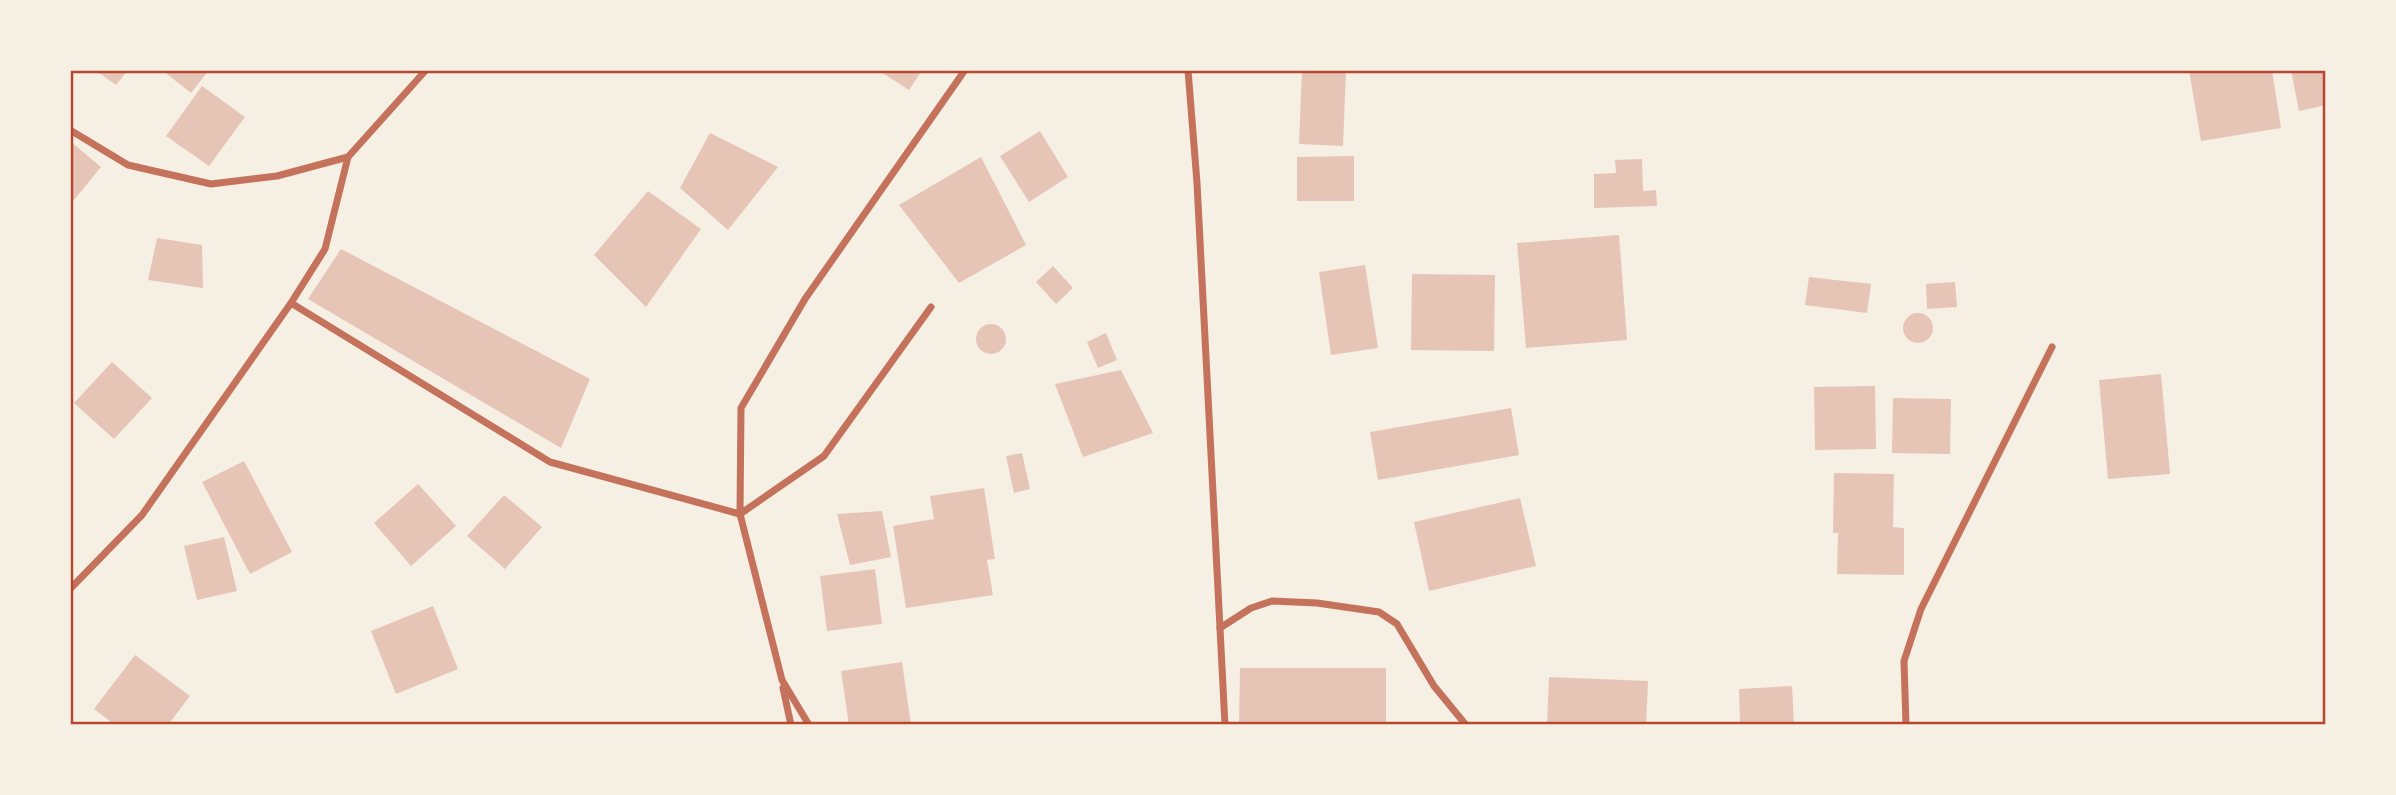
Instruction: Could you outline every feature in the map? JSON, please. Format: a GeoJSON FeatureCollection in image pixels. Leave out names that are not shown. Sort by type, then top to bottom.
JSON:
{"type":"FeatureCollection","features":[{"type":"Feature","properties":{"kind":"street"},"geometry":{"type":"LineString","coordinates":[[70,589],[142,515],[291,303],[325,248],[348,157],[426,70]]}},
{"type":"Feature","properties":{"kind":"street"},"geometry":{"type":"LineString","coordinates":[[791,725],[740,513],[741,408],[805,299],[965,70]]}},
{"type":"Feature","properties":{"kind":"street"},"geometry":{"type":"LineString","coordinates":[[1188,70],[1197,183],[1225,725]]}},
{"type":"Feature","properties":{"kind":"street"},"geometry":{"type":"LineString","coordinates":[[70,130],[128,165],[211,184],[277,176],[348,157]]}},
{"type":"Feature","properties":{"kind":"street"},"geometry":{"type":"LineString","coordinates":[[291,303],[550,462],[740,513],[824,456],[931,307]]}},
{"type":"Feature","properties":{"kind":"street"},"geometry":{"type":"LineString","coordinates":[[1906,725],[1904,661],[1921,610],[2052,347]]}},
{"type":"Feature","properties":{"kind":"street"},"geometry":{"type":"LineString","coordinates":[[1220,628],[1251,608],[1272,601],[1317,603],[1380,612],[1397,624],[1434,686],[1466,725]]}},
{"type":"Feature","properties":{"kind":"street"},"geometry":{"type":"LineString","coordinates":[[782,680],[809,725]]}},
{"type":"Feature","properties":{"kind":"street"},"geometry":{"type":"LineString","coordinates":[[785,725],[787,708]]}},
{"type":"Feature","properties":{"kind":"building"},"geometry":{"type":"Polygon","coordinates":[[[95,70],[128,70],[116,85],[95,70]]]}},
{"type":"Feature","properties":{"kind":"building"},"geometry":{"type":"Polygon","coordinates":[[[162,70],[209,70],[191,93],[162,70]]]}},
{"type":"Feature","properties":{"kind":"building"},"geometry":{"type":"Polygon","coordinates":[[[886,70],[921,72],[909,90],[884,74],[886,70]]]}},
{"type":"Feature","properties":{"kind":"building"},"geometry":{"type":"Polygon","coordinates":[[[1302,70],[1346,70],[1343,146],[1299,144],[1302,70]]]}},
{"type":"Feature","properties":{"kind":"building"},"geometry":{"type":"Polygon","coordinates":[[[2189,70],[2272,70],[2281,128],[2201,141],[2189,70]]]}},
{"type":"Feature","properties":{"kind":"building"},"geometry":{"type":"Polygon","coordinates":[[[2291,70],[2326,70],[2326,105],[2299,111],[2291,70]]]}},
{"type":"Feature","properties":{"kind":"building"},"geometry":{"type":"Polygon","coordinates":[[[202,86],[245,117],[209,166],[166,136],[202,86]]]}},
{"type":"Feature","properties":{"kind":"building"},"geometry":{"type":"Polygon","coordinates":[[[1040,131],[1068,177],[1029,202],[1000,156],[1040,131]]]}},
{"type":"Feature","properties":{"kind":"building"},"geometry":{"type":"Polygon","coordinates":[[[710,133],[778,167],[728,230],[680,188],[710,133]]]}},
{"type":"Feature","properties":{"kind":"building"},"geometry":{"type":"Polygon","coordinates":[[[70,141],[101,167],[74,200],[70,197],[70,141]]]}},
{"type":"Feature","properties":{"kind":"building"},"geometry":{"type":"Polygon","coordinates":[[[1354,156],[1354,201],[1297,201],[1297,157],[1354,156]]]}},
{"type":"Feature","properties":{"kind":"building"},"geometry":{"type":"Polygon","coordinates":[[[981,157],[1026,245],[959,283],[899,205],[981,157]]]}},
{"type":"Feature","properties":{"kind":"building"},"geometry":{"type":"Polygon","coordinates":[[[1642,159],[1643,191],[1656,190],[1657,206],[1594,208],[1594,174],[1616,173],[1615,160],[1642,159]]]}},
{"type":"Feature","properties":{"kind":"building"},"geometry":{"type":"Polygon","coordinates":[[[648,191],[701,229],[646,307],[594,255],[648,191]]]}},
{"type":"Feature","properties":{"kind":"building"},"geometry":{"type":"Polygon","coordinates":[[[1619,235],[1627,340],[1526,348],[1517,243],[1619,235]]]}},
{"type":"Feature","properties":{"kind":"building"},"geometry":{"type":"Polygon","coordinates":[[[157,238],[202,245],[203,288],[148,280],[157,238]]]}},
{"type":"Feature","properties":{"kind":"building"},"geometry":{"type":"Polygon","coordinates":[[[341,249],[590,379],[561,448],[308,299],[341,249]]]}},
{"type":"Feature","properties":{"kind":"building"},"geometry":{"type":"Polygon","coordinates":[[[1365,265],[1378,348],[1331,355],[1319,272],[1365,265]]]}},
{"type":"Feature","properties":{"kind":"building"},"geometry":{"type":"Polygon","coordinates":[[[1053,266],[1073,288],[1056,304],[1036,282],[1053,266]]]}},
{"type":"Feature","properties":{"kind":"building"},"geometry":{"type":"Polygon","coordinates":[[[1412,274],[1495,275],[1494,351],[1411,350],[1412,274]]]}},
{"type":"Feature","properties":{"kind":"building"},"geometry":{"type":"Polygon","coordinates":[[[1809,277],[1871,284],[1867,313],[1805,305],[1809,277]]]}},
{"type":"Feature","properties":{"kind":"building"},"geometry":{"type":"Polygon","coordinates":[[[1955,282],[1957,307],[1927,309],[1926,284],[1955,282]]]}},
{"type":"Feature","properties":{"kind":"building"},"geometry":{"type":"Polygon","coordinates":[[[1918,313],[1924,314],[1932,322],[1932,334],[1924,342],[1918,343],[1912,342],[1904,334],[1903,328],[1904,322],[1912,314],[1918,313]]]}},
{"type":"Feature","properties":{"kind":"building"},"geometry":{"type":"Polygon","coordinates":[[[991,324],[1002,328],[1006,339],[1002,350],[991,354],[980,350],[976,339],[980,328],[991,324]]]}},
{"type":"Feature","properties":{"kind":"building"},"geometry":{"type":"Polygon","coordinates":[[[1106,333],[1117,360],[1098,368],[1087,342],[1106,333]]]}},
{"type":"Feature","properties":{"kind":"building"},"geometry":{"type":"Polygon","coordinates":[[[112,362],[152,398],[114,439],[74,403],[112,362]]]}},
{"type":"Feature","properties":{"kind":"building"},"geometry":{"type":"Polygon","coordinates":[[[1121,370],[1153,433],[1083,457],[1055,384],[1121,370]]]}},
{"type":"Feature","properties":{"kind":"building"},"geometry":{"type":"Polygon","coordinates":[[[2161,374],[2170,474],[2108,479],[2099,380],[2161,374]]]}},
{"type":"Feature","properties":{"kind":"building"},"geometry":{"type":"Polygon","coordinates":[[[1875,386],[1876,449],[1815,450],[1814,387],[1875,386]]]}},
{"type":"Feature","properties":{"kind":"building"},"geometry":{"type":"Polygon","coordinates":[[[1893,398],[1951,399],[1950,454],[1892,453],[1893,398]]]}},
{"type":"Feature","properties":{"kind":"building"},"geometry":{"type":"Polygon","coordinates":[[[1511,408],[1519,455],[1378,480],[1370,432],[1511,408]]]}},
{"type":"Feature","properties":{"kind":"building"},"geometry":{"type":"Polygon","coordinates":[[[1022,453],[1030,489],[1014,493],[1006,456],[1022,453]]]}},
{"type":"Feature","properties":{"kind":"building"},"geometry":{"type":"Polygon","coordinates":[[[244,461],[292,552],[250,574],[202,482],[244,461]]]}},
{"type":"Feature","properties":{"kind":"building"},"geometry":{"type":"Polygon","coordinates":[[[1834,473],[1894,474],[1893,527],[1904,528],[1904,575],[1837,574],[1838,533],[1833,533],[1834,473]]]}},
{"type":"Feature","properties":{"kind":"building"},"geometry":{"type":"Polygon","coordinates":[[[418,484],[456,526],[411,566],[374,523],[418,484]]]}},
{"type":"Feature","properties":{"kind":"building"},"geometry":{"type":"Polygon","coordinates":[[[984,488],[995,559],[987,560],[993,595],[906,608],[893,526],[934,519],[930,496],[984,488]]]}},
{"type":"Feature","properties":{"kind":"building"},"geometry":{"type":"Polygon","coordinates":[[[504,495],[542,527],[505,569],[467,536],[504,495]]]}},
{"type":"Feature","properties":{"kind":"building"},"geometry":{"type":"Polygon","coordinates":[[[1520,498],[1536,566],[1429,591],[1414,522],[1520,498]]]}},
{"type":"Feature","properties":{"kind":"building"},"geometry":{"type":"Polygon","coordinates":[[[882,511],[891,557],[850,565],[837,514],[882,511]]]}},
{"type":"Feature","properties":{"kind":"building"},"geometry":{"type":"Polygon","coordinates":[[[224,537],[237,591],[197,600],[184,546],[224,537]]]}},
{"type":"Feature","properties":{"kind":"building"},"geometry":{"type":"Polygon","coordinates":[[[875,569],[882,624],[827,631],[820,576],[875,569]]]}},
{"type":"Feature","properties":{"kind":"building"},"geometry":{"type":"Polygon","coordinates":[[[433,606],[458,669],[396,694],[371,631],[433,606]]]}},
{"type":"Feature","properties":{"kind":"building"},"geometry":{"type":"Polygon","coordinates":[[[135,655],[190,696],[168,725],[115,725],[94,709],[135,655]]]}},
{"type":"Feature","properties":{"kind":"building"},"geometry":{"type":"Polygon","coordinates":[[[902,662],[911,725],[849,725],[841,671],[902,662]]]}},
{"type":"Feature","properties":{"kind":"building"},"geometry":{"type":"Polygon","coordinates":[[[1240,668],[1386,668],[1386,725],[1239,725],[1240,668]]]}},
{"type":"Feature","properties":{"kind":"building"},"geometry":{"type":"Polygon","coordinates":[[[1549,677],[1648,681],[1646,725],[1547,725],[1549,677]]]}},
{"type":"Feature","properties":{"kind":"building"},"geometry":{"type":"Polygon","coordinates":[[[1792,686],[1794,725],[1740,725],[1739,689],[1792,686]]]}}]}
